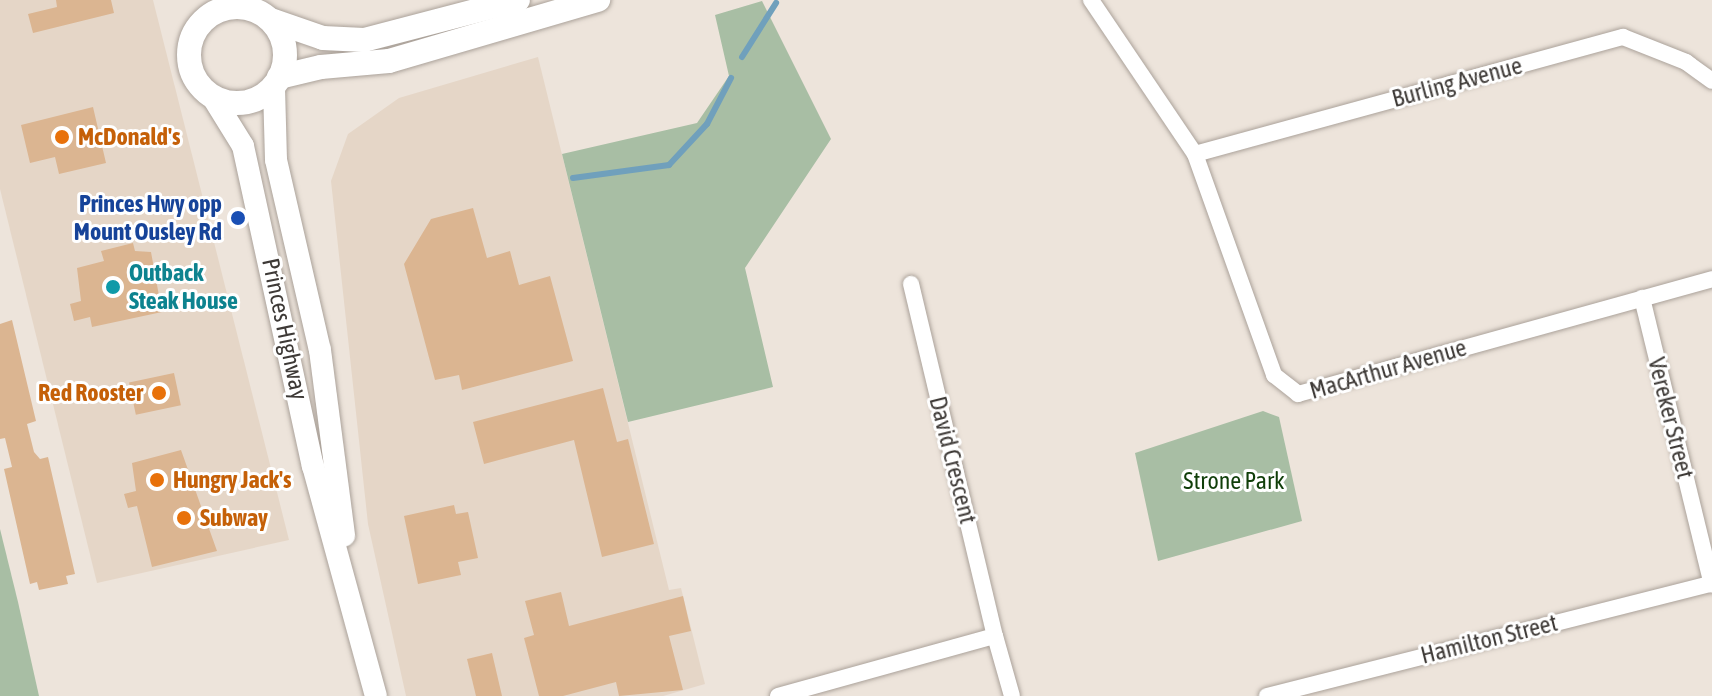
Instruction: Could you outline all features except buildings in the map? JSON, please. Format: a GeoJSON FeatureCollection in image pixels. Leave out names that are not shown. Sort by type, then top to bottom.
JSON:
{"type":"FeatureCollection","features":[{"type":"Feature","properties":{"kind":"main road"},"geometry":{"type":"LineString","coordinates":[[518,0],[364,40],[323,38],[259,10],[228,7],[201,10],[189,46],[189,62],[193,76],[212,96],[242,103],[277,82],[321,67],[389,61],[598,0]]}},
{"type":"Feature","properties":{"kind":"main road"},"geometry":{"type":"LineString","coordinates":[[259,10],[285,48],[277,82]]}},
{"type":"Feature","properties":{"kind":"main road","name":"Princes Highway"},"geometry":{"type":"LineString","coordinates":[[277,82],[276,160],[326,388],[345,568]]}},
{"type":"Feature","properties":{"kind":"main road","name":"Princes Highway"},"geometry":{"type":"LineString","coordinates":[[212,96],[243,146],[313,466],[345,568],[376,696]]}},
{"type":"Feature","properties":{"kind":"street"},"geometry":{"type":"LineString","coordinates":[[1091,0],[1195,154]]}},
{"type":"Feature","properties":{"kind":"street","name":"Burling Avenue"},"geometry":{"type":"LineString","coordinates":[[1195,154],[1623,37],[1686,62],[1712,81]]}},
{"type":"Feature","properties":{"kind":"street","name":"MacArthur Avenue"},"geometry":{"type":"LineString","coordinates":[[1195,154],[1274,375],[1298,394],[1642,298]]}},
{"type":"Feature","properties":{"kind":"street"},"geometry":{"type":"LineString","coordinates":[[1642,298],[1712,279]]}},
{"type":"Feature","properties":{"kind":"street","name":"David Crescent"},"geometry":{"type":"LineString","coordinates":[[911,284],[1012,696]]}},
{"type":"Feature","properties":{"kind":"street","name":"Vereker Street"},"geometry":{"type":"LineString","coordinates":[[1642,298],[1712,584]]}},
{"type":"Feature","properties":{"kind":"street","name":"Hamilton Street"},"geometry":{"type":"LineString","coordinates":[[1267,696],[1712,584]]}},
{"type":"Feature","properties":{"kind":"street"},"geometry":{"type":"LineString","coordinates":[[778,696],[995,636]]}},
{"type":"Feature","properties":{"kind":"shaded area"},"geometry":{"type":"Polygon","coordinates":[[[0,0],[153,0],[289,540],[97,583],[0,189],[0,0]]]}},
{"type":"Feature","properties":{"kind":"shaded area"},"geometry":{"type":"Polygon","coordinates":[[[538,57],[669,590],[681,588],[705,684],[663,696],[406,696],[368,524],[331,181],[348,134],[399,98],[538,57]]]}},
{"type":"Feature","properties":{"kind":"green space"},"geometry":{"type":"Polygon","coordinates":[[[762,1],[831,139],[745,268],[773,387],[628,422],[562,154],[697,123],[729,76],[715,15],[762,1]]]}},
{"type":"Feature","properties":{"kind":"green space","name":"Strone Park"},"geometry":{"type":"Polygon","coordinates":[[[1263,411],[1279,417],[1302,521],[1158,561],[1135,453],[1263,411]]]}},
{"type":"Feature","properties":{"kind":"green space"},"geometry":{"type":"Polygon","coordinates":[[[0,529],[18,602],[39,696],[0,696],[0,529]]]}},
{"type":"Feature","properties":{"kind":"waterway"},"geometry":{"type":"LineString","coordinates":[[742,57],[776,3]]}},
{"type":"Feature","properties":{"kind":"waterway"},"geometry":{"type":"LineString","coordinates":[[573,178],[669,165],[707,124],[731,78]]}},
{"type":"Feature","properties":{"kind":"place","name":"McDonald's"},"geometry":{"type":"Point","coordinates":[62,137]}},
{"type":"Feature","properties":{"kind":"place","name":"Princes Hwy opp Mount Ousley Rd"},"geometry":{"type":"Point","coordinates":[238,218]}},
{"type":"Feature","properties":{"kind":"place","name":"Outback Steak House"},"geometry":{"type":"Point","coordinates":[113,287]}},
{"type":"Feature","properties":{"kind":"place","name":"Red Rooster"},"geometry":{"type":"Point","coordinates":[159,393]}},
{"type":"Feature","properties":{"kind":"place","name":"Hungry Jack's"},"geometry":{"type":"Point","coordinates":[157,480]}},
{"type":"Feature","properties":{"kind":"place","name":"Subway"},"geometry":{"type":"Point","coordinates":[184,518]}}]}
